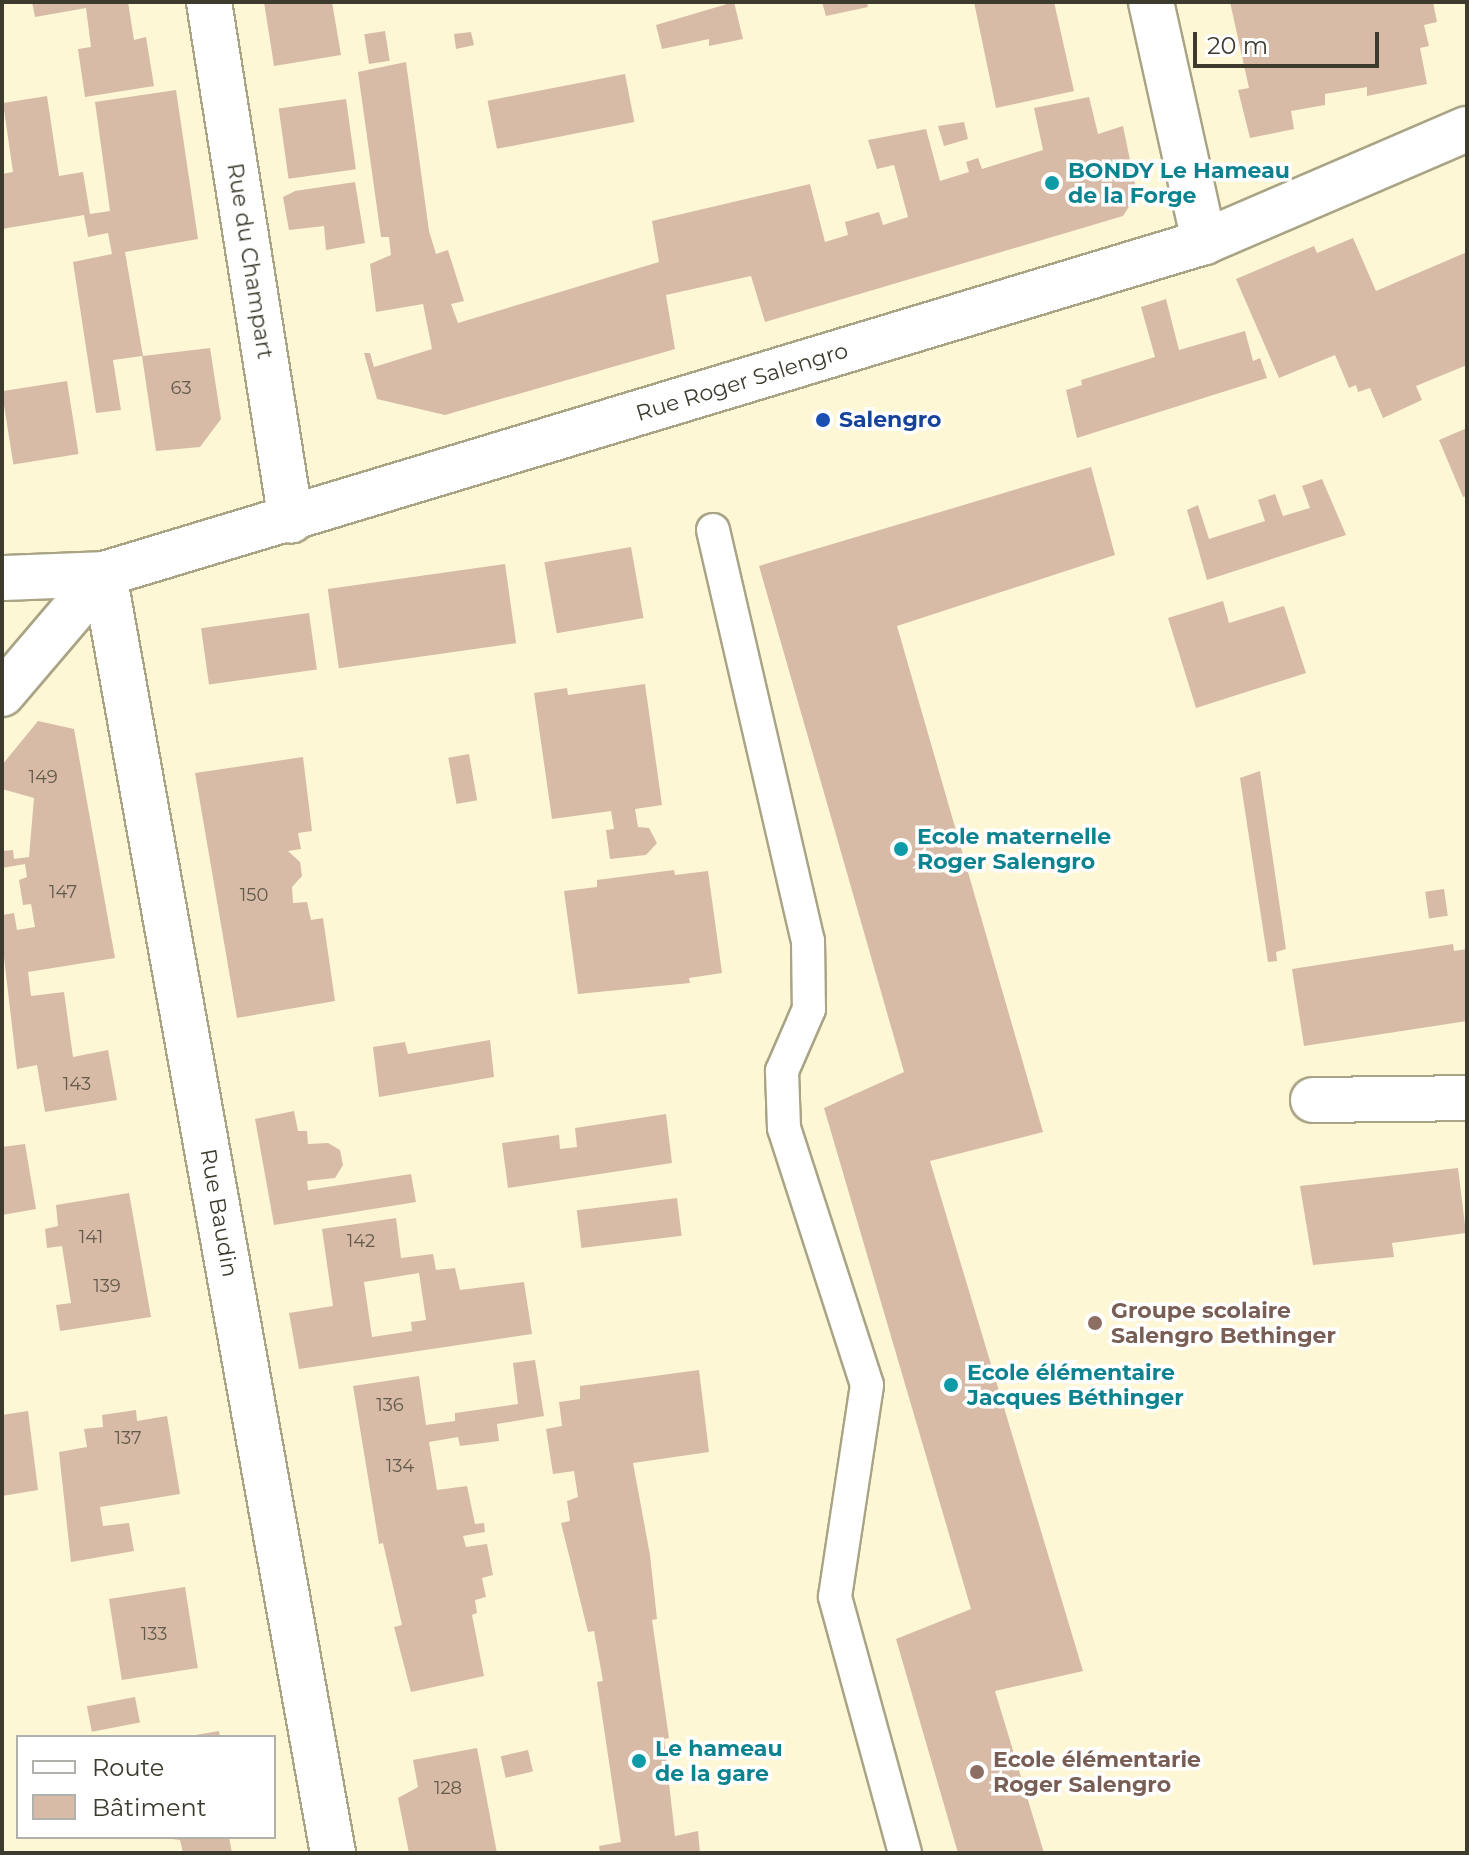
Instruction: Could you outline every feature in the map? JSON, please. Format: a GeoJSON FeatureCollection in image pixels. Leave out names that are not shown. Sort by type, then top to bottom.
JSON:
{"type":"FeatureCollection","features":[{"type":"Feature","properties":{"kind":"street","name":"Rue du Champart"},"geometry":{"type":"LineString","coordinates":[[209,2],[291,521]]}},
{"type":"Feature","properties":{"kind":"street"},"geometry":{"type":"LineString","coordinates":[[1151,2],[1204,242]]}},
{"type":"Feature","properties":{"kind":"street","name":"Rue Roger Salengro"},"geometry":{"type":"LineString","coordinates":[[2,578],[104,574],[291,521],[1204,242],[1464,135]]}},
{"type":"Feature","properties":{"kind":"street"},"geometry":{"type":"LineString","coordinates":[[2,694],[104,574]]}},
{"type":"Feature","properties":{"kind":"street","name":"Rue Baudin"},"geometry":{"type":"LineString","coordinates":[[104,574],[333,1853]]}},
{"type":"Feature","properties":{"kind":"street"},"geometry":{"type":"LineString","coordinates":[[1313,1100],[1467,1098]]}},
{"type":"Feature","properties":{"kind":"lane"},"geometry":{"type":"LineString","coordinates":[[713,530],[808,941],[809,1009],[782,1071],[784,1128],[867,1385],[835,1597],[905,1853]]}},
{"type":"Feature","properties":{"kind":"building"},"geometry":{"type":"Polygon","coordinates":[[[32,2],[128,2],[134,40],[146,37],[154,86],[85,97],[78,49],[91,47],[86,8],[35,17],[32,2]]]}},
{"type":"Feature","properties":{"kind":"building"},"geometry":{"type":"Polygon","coordinates":[[[264,2],[332,2],[341,55],[274,66],[264,2]]]}},
{"type":"Feature","properties":{"kind":"building"},"geometry":{"type":"Polygon","coordinates":[[[734,2],[743,39],[709,46],[709,39],[662,49],[656,25],[734,2]]]}},
{"type":"Feature","properties":{"kind":"building"},"geometry":{"type":"Polygon","coordinates":[[[822,2],[867,2],[868,7],[826,16],[822,2]]]}},
{"type":"Feature","properties":{"kind":"building"},"geometry":{"type":"Polygon","coordinates":[[[974,2],[1054,2],[1074,91],[996,108],[974,2]]]}},
{"type":"Feature","properties":{"kind":"building"},"geometry":{"type":"Polygon","coordinates":[[[1230,2],[1433,2],[1437,22],[1424,25],[1429,46],[1420,48],[1427,84],[1367,96],[1367,87],[1325,94],[1325,105],[1291,111],[1294,129],[1250,138],[1238,90],[1249,88],[1230,2]]]}},
{"type":"Feature","properties":{"kind":"building"},"geometry":{"type":"Polygon","coordinates":[[[385,31],[390,61],[369,64],[364,34],[385,31]]]}},
{"type":"Feature","properties":{"kind":"building"},"geometry":{"type":"Polygon","coordinates":[[[471,32],[474,45],[456,49],[454,34],[471,32]]]}},
{"type":"Feature","properties":{"kind":"building"},"geometry":{"type":"Polygon","coordinates":[[[406,62],[429,231],[436,254],[448,250],[464,301],[451,304],[458,323],[659,262],[652,221],[810,184],[825,242],[848,235],[845,222],[879,212],[883,225],[908,217],[894,165],[877,169],[868,140],[926,129],[940,181],[969,172],[966,162],[978,158],[982,169],[1043,150],[1034,108],[1089,97],[1098,134],[1123,126],[1137,194],[1123,216],[765,322],[751,276],[666,295],[675,349],[445,415],[377,399],[364,353],[370,353],[374,367],[432,349],[423,304],[376,312],[370,264],[391,255],[389,237],[381,237],[358,72],[406,62]]]}},
{"type":"Feature","properties":{"kind":"building"},"geometry":{"type":"Polygon","coordinates":[[[625,74],[634,122],[497,149],[488,101],[625,74]]]}},
{"type":"Feature","properties":{"kind":"building"},"geometry":{"type":"Polygon","coordinates":[[[176,90],[198,239],[125,252],[143,356],[210,348],[221,419],[200,447],[156,451],[142,356],[113,360],[121,410],[96,413],[73,262],[112,254],[108,233],[88,237],[84,215],[2,229],[2,174],[13,172],[3,103],[47,96],[59,176],[83,172],[90,214],[110,211],[95,102],[176,90]]]}},
{"type":"Feature","properties":{"kind":"building"},"geometry":{"type":"Polygon","coordinates":[[[346,99],[356,169],[289,179],[279,108],[346,99]]]}},
{"type":"Feature","properties":{"kind":"building"},"geometry":{"type":"Polygon","coordinates":[[[964,122],[968,139],[944,146],[938,126],[964,122]]]}},
{"type":"Feature","properties":{"kind":"building"},"geometry":{"type":"Polygon","coordinates":[[[355,182],[365,243],[326,250],[324,226],[289,230],[283,197],[295,191],[355,182]]]}},
{"type":"Feature","properties":{"kind":"building"},"geometry":{"type":"Polygon","coordinates":[[[1353,238],[1376,291],[1467,252],[1467,365],[1416,386],[1422,400],[1383,418],[1370,388],[1358,392],[1356,385],[1349,388],[1335,355],[1279,378],[1236,279],[1314,246],[1317,253],[1353,238]]]}},
{"type":"Feature","properties":{"kind":"building"},"geometry":{"type":"Polygon","coordinates":[[[1166,299],[1179,350],[1245,331],[1253,361],[1260,358],[1267,378],[1077,438],[1066,390],[1082,385],[1081,380],[1155,357],[1141,307],[1166,299]]]}},
{"type":"Feature","properties":{"kind":"building"},"geometry":{"type":"Polygon","coordinates":[[[67,381],[79,454],[13,464],[2,391],[67,381]]]}},
{"type":"Feature","properties":{"kind":"building"},"geometry":{"type":"Polygon","coordinates":[[[1467,428],[1467,496],[1463,497],[1439,440],[1467,428]]]}},
{"type":"Feature","properties":{"kind":"building"},"geometry":{"type":"Polygon","coordinates":[[[1091,467],[1115,555],[897,626],[1043,1132],[930,1161],[1083,1671],[995,1691],[1044,1853],[958,1853],[896,1639],[971,1609],[824,1108],[904,1072],[759,566],[1091,467]]]}},
{"type":"Feature","properties":{"kind":"building"},"geometry":{"type":"Polygon","coordinates":[[[1322,479],[1346,535],[1207,580],[1187,510],[1198,505],[1209,539],[1265,521],[1258,500],[1275,494],[1283,516],[1310,508],[1302,486],[1322,479]]]}},
{"type":"Feature","properties":{"kind":"building"},"geometry":{"type":"Polygon","coordinates":[[[631,547],[644,618],[557,633],[544,562],[631,547]]]}},
{"type":"Feature","properties":{"kind":"building"},"geometry":{"type":"Polygon","coordinates":[[[505,564],[516,643],[339,668],[328,589],[505,564]]]}},
{"type":"Feature","properties":{"kind":"building"},"geometry":{"type":"Polygon","coordinates":[[[1223,601],[1229,623],[1284,606],[1306,673],[1196,708],[1168,618],[1223,601]]]}},
{"type":"Feature","properties":{"kind":"building"},"geometry":{"type":"Polygon","coordinates":[[[309,613],[317,669],[209,685],[201,628],[309,613]]]}},
{"type":"Feature","properties":{"kind":"building"},"geometry":{"type":"Polygon","coordinates":[[[645,684],[662,805],[635,809],[638,827],[649,828],[657,843],[646,855],[610,859],[606,830],[614,829],[611,811],[552,819],[534,693],[567,688],[568,695],[645,684]]]}},
{"type":"Feature","properties":{"kind":"building"},"geometry":{"type":"Polygon","coordinates":[[[38,721],[74,729],[115,958],[28,972],[31,996],[64,992],[73,1057],[108,1050],[117,1100],[45,1112],[37,1065],[17,1069],[2,940],[2,915],[14,913],[17,930],[35,927],[31,904],[23,905],[19,880],[27,877],[25,864],[2,868],[2,851],[13,850],[14,859],[29,857],[34,798],[2,789],[2,765],[38,721]]]}},
{"type":"Feature","properties":{"kind":"building"},"geometry":{"type":"Polygon","coordinates":[[[469,754],[477,800],[456,804],[448,758],[469,754]]]}},
{"type":"Feature","properties":{"kind":"building"},"geometry":{"type":"Polygon","coordinates":[[[303,757],[312,831],[298,833],[301,849],[288,851],[300,862],[302,876],[292,887],[293,903],[307,902],[311,920],[323,918],[335,1001],[237,1018],[195,773],[303,757]]]}},
{"type":"Feature","properties":{"kind":"building"},"geometry":{"type":"Polygon","coordinates":[[[1260,771],[1286,949],[1276,952],[1277,961],[1268,962],[1240,778],[1260,771]]]}},
{"type":"Feature","properties":{"kind":"building"},"geometry":{"type":"Polygon","coordinates":[[[674,870],[675,875],[708,871],[722,973],[689,978],[690,983],[578,994],[564,891],[597,887],[597,880],[674,870]]]}},
{"type":"Feature","properties":{"kind":"building"},"geometry":{"type":"Polygon","coordinates":[[[1444,889],[1448,916],[1429,918],[1425,892],[1444,889]]]}},
{"type":"Feature","properties":{"kind":"building"},"geometry":{"type":"Polygon","coordinates":[[[1453,944],[1454,951],[1467,949],[1467,1021],[1304,1046],[1292,969],[1453,944]]]}},
{"type":"Feature","properties":{"kind":"building"},"geometry":{"type":"Polygon","coordinates":[[[490,1040],[494,1077],[379,1097],[373,1047],[405,1042],[408,1054],[490,1040]]]}},
{"type":"Feature","properties":{"kind":"building"},"geometry":{"type":"Polygon","coordinates":[[[294,1111],[298,1131],[307,1131],[308,1144],[328,1143],[340,1150],[343,1165],[335,1178],[307,1181],[308,1190],[411,1174],[416,1202],[274,1225],[255,1119],[294,1111]]]}},
{"type":"Feature","properties":{"kind":"building"},"geometry":{"type":"Polygon","coordinates":[[[666,1114],[672,1163],[508,1188],[502,1143],[559,1135],[560,1149],[577,1147],[575,1128],[666,1114]]]}},
{"type":"Feature","properties":{"kind":"building"},"geometry":{"type":"Polygon","coordinates":[[[25,1144],[36,1209],[2,1215],[2,1147],[25,1144]]]}},
{"type":"Feature","properties":{"kind":"building"},"geometry":{"type":"Polygon","coordinates":[[[1458,1168],[1466,1233],[1392,1243],[1394,1257],[1313,1265],[1300,1186],[1458,1168]]]}},
{"type":"Feature","properties":{"kind":"building"},"geometry":{"type":"Polygon","coordinates":[[[129,1193],[151,1317],[60,1331],[56,1305],[71,1303],[62,1246],[47,1248],[45,1229],[58,1226],[56,1205],[129,1193]]]}},
{"type":"Feature","properties":{"kind":"building"},"geometry":{"type":"Polygon","coordinates":[[[677,1198],[682,1236],[581,1248],[577,1210],[677,1198]]]}},
{"type":"Feature","properties":{"kind":"building"},"geometry":{"type":"Polygon","coordinates":[[[396,1218],[401,1258],[433,1254],[436,1270],[455,1268],[460,1290],[524,1282],[532,1334],[299,1369],[289,1313],[333,1306],[322,1229],[396,1218]],[[419,1273],[364,1282],[372,1337],[412,1331],[411,1322],[426,1320],[419,1273]]]}},
{"type":"Feature","properties":{"kind":"building"},"geometry":{"type":"Polygon","coordinates":[[[535,1360],[544,1416],[497,1424],[499,1441],[460,1446],[458,1437],[429,1442],[437,1490],[467,1486],[475,1524],[484,1523],[485,1532],[463,1536],[466,1547],[487,1544],[493,1575],[482,1578],[486,1597],[475,1600],[477,1613],[472,1615],[484,1676],[411,1692],[394,1627],[402,1625],[383,1543],[379,1544],[353,1386],[419,1376],[426,1425],[455,1421],[455,1413],[518,1404],[513,1363],[535,1360]]]}},
{"type":"Feature","properties":{"kind":"building"},"geometry":{"type":"Polygon","coordinates":[[[699,1370],[709,1452],[633,1463],[650,1555],[657,1619],[652,1620],[669,1738],[664,1739],[675,1836],[698,1831],[700,1853],[600,1853],[599,1846],[621,1842],[597,1682],[603,1681],[594,1631],[588,1632],[561,1523],[570,1521],[567,1501],[578,1497],[574,1471],[553,1474],[546,1429],[562,1426],[559,1402],[580,1399],[580,1386],[699,1370]]]}},
{"type":"Feature","properties":{"kind":"building"},"geometry":{"type":"Polygon","coordinates":[[[136,1410],[137,1421],[167,1416],[180,1494],[100,1507],[103,1526],[129,1523],[134,1551],[71,1562],[59,1452],[87,1447],[84,1429],[103,1427],[102,1415],[136,1410]]]}},
{"type":"Feature","properties":{"kind":"building"},"geometry":{"type":"Polygon","coordinates":[[[28,1411],[38,1490],[2,1496],[2,1415],[28,1411]]]}},
{"type":"Feature","properties":{"kind":"building"},"geometry":{"type":"Polygon","coordinates":[[[185,1587],[198,1668],[122,1680],[109,1599],[185,1587]]]}},
{"type":"Feature","properties":{"kind":"building"},"geometry":{"type":"Polygon","coordinates":[[[135,1697],[140,1723],[92,1732],[87,1706],[135,1697]]]}},
{"type":"Feature","properties":{"kind":"building"},"geometry":{"type":"Polygon","coordinates":[[[219,1731],[220,1735],[195,1735],[219,1731]]]}},
{"type":"Feature","properties":{"kind":"building"},"geometry":{"type":"Polygon","coordinates":[[[477,1748],[497,1853],[409,1853],[398,1798],[418,1787],[413,1760],[477,1748]]]}},
{"type":"Feature","properties":{"kind":"building"},"geometry":{"type":"Polygon","coordinates":[[[528,1750],[533,1771],[506,1778],[501,1756],[528,1750]]]}},
{"type":"Feature","properties":{"kind":"building"},"geometry":{"type":"Polygon","coordinates":[[[172,1839],[229,1839],[232,1853],[183,1853],[180,1840],[172,1839]]]}},
{"type":"Feature","properties":{"kind":"place","name":"BONDY Le Hameau de la Forge"},"geometry":{"type":"Point","coordinates":[1052,183]}},
{"type":"Feature","properties":{"kind":"place","name":"Salengro"},"geometry":{"type":"Point","coordinates":[823,420]}},
{"type":"Feature","properties":{"kind":"place","name":"Ecole maternelle Roger Salengro"},"geometry":{"type":"Point","coordinates":[901,849]}},
{"type":"Feature","properties":{"kind":"place","name":"Groupe scolaire Salengro Bethinger"},"geometry":{"type":"Point","coordinates":[1095,1323]}},
{"type":"Feature","properties":{"kind":"place","name":"Ecole élémentaire Jacques Béthinger"},"geometry":{"type":"Point","coordinates":[951,1385]}},
{"type":"Feature","properties":{"kind":"place","name":"Le hameau de la gare"},"geometry":{"type":"Point","coordinates":[639,1761]}},
{"type":"Feature","properties":{"kind":"place","name":"Ecole élémentarie Roger Salengro"},"geometry":{"type":"Point","coordinates":[977,1772]}}]}
